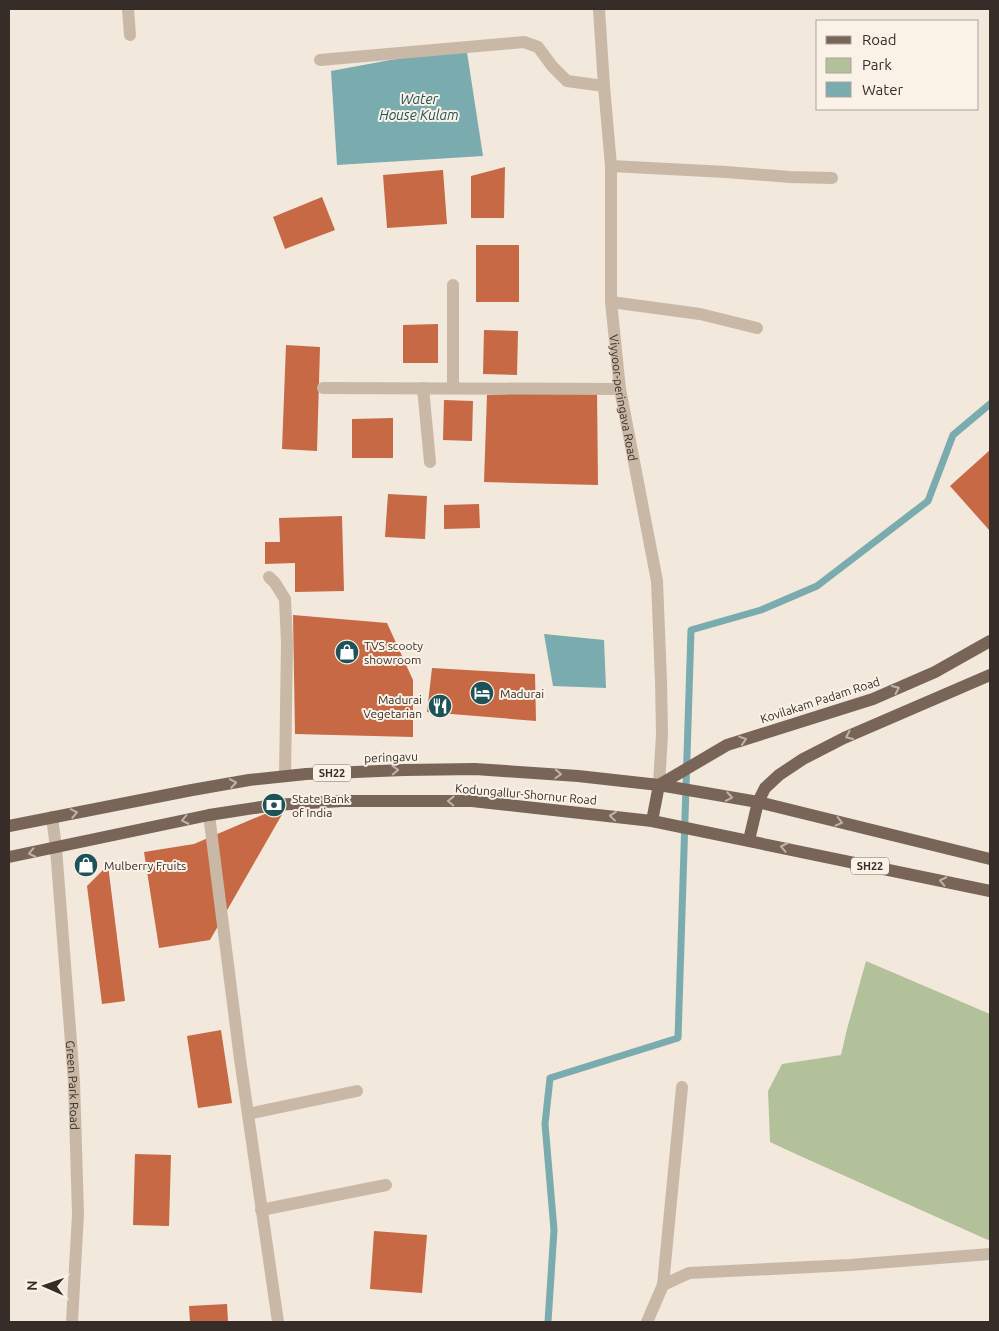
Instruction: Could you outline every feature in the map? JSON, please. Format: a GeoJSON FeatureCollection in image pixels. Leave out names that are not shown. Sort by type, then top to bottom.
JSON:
{"type":"FeatureCollection","features":[{"type":"Feature","properties":{"kind":"main road","name":"Kovilakam Padam Road"},"geometry":{"type":"LineString","coordinates":[[664,784],[727,745],[872,699],[935,672],[990,641]]}},
{"type":"Feature","properties":{"kind":"main road"},"geometry":{"type":"LineString","coordinates":[[749,840],[758,802],[765,788],[779,775],[803,759],[844,738],[990,675]]}},
{"type":"Feature","properties":{"kind":"main road","name":"peringavu"},"geometry":{"type":"LineString","coordinates":[[9,826],[249,780],[306,774],[475,769],[664,784]]}},
{"type":"Feature","properties":{"kind":"main road","name":"SH22"},"geometry":{"type":"LineString","coordinates":[[664,784],[758,802],[990,859]]}},
{"type":"Feature","properties":{"kind":"main road"},"geometry":{"type":"LineString","coordinates":[[657,821],[664,784]]}},
{"type":"Feature","properties":{"kind":"main road","name":"Kodungallur-Shornur Road"},"geometry":{"type":"LineString","coordinates":[[56,848],[209,815],[288,804],[342,801],[472,801],[657,821],[990,892]]}},
{"type":"Feature","properties":{"kind":"main road","name":"SH22"},"geometry":{"type":"LineString","coordinates":[[9,857],[56,848]]}},
{"type":"Feature","properties":{"kind":"street"},"geometry":{"type":"LineString","coordinates":[[128,9],[130,34]]}},
{"type":"Feature","properties":{"kind":"street","name":"Viyyoor-peringava Road"},"geometry":{"type":"LineString","coordinates":[[600,9],[611,166],[611,302],[620,389],[657,582],[662,681],[664,784]]}},
{"type":"Feature","properties":{"kind":"street"},"geometry":{"type":"LineString","coordinates":[[320,60],[524,42],[538,46],[552,66],[567,81],[604,86]]}},
{"type":"Feature","properties":{"kind":"street"},"geometry":{"type":"LineString","coordinates":[[611,166],[832,178]]}},
{"type":"Feature","properties":{"kind":"street"},"geometry":{"type":"LineString","coordinates":[[453,285],[453,388]]}},
{"type":"Feature","properties":{"kind":"street"},"geometry":{"type":"LineString","coordinates":[[611,302],[700,314],[757,328]]}},
{"type":"Feature","properties":{"kind":"street"},"geometry":{"type":"LineString","coordinates":[[323,388],[620,389]]}},
{"type":"Feature","properties":{"kind":"street"},"geometry":{"type":"LineString","coordinates":[[423,388],[430,462]]}},
{"type":"Feature","properties":{"kind":"street"},"geometry":{"type":"LineString","coordinates":[[269,577],[276,583],[285,599],[287,643],[285,776]]}},
{"type":"Feature","properties":{"kind":"street"},"geometry":{"type":"LineString","coordinates":[[209,815],[248,1114],[278,1322]]}},
{"type":"Feature","properties":{"kind":"street","name":"Green Park Road"},"geometry":{"type":"LineString","coordinates":[[52,817],[74,1081],[78,1214],[72,1322]]}},
{"type":"Feature","properties":{"kind":"street"},"geometry":{"type":"LineString","coordinates":[[647,1322],[663,1285],[682,1087]]}},
{"type":"Feature","properties":{"kind":"street"},"geometry":{"type":"LineString","coordinates":[[248,1114],[357,1091]]}},
{"type":"Feature","properties":{"kind":"street"},"geometry":{"type":"LineString","coordinates":[[262,1210],[386,1185]]}},
{"type":"Feature","properties":{"kind":"street"},"geometry":{"type":"LineString","coordinates":[[663,1285],[689,1273],[850,1265],[990,1254]]}},
{"type":"Feature","properties":{"kind":"green space"},"geometry":{"type":"Polygon","coordinates":[[[866,961],[990,1014],[990,1239],[988,1240],[770,1142],[768,1091],[782,1064],[841,1055],[866,961]]]}},
{"type":"Feature","properties":{"kind":"water","name":"Water House Kulam"},"geometry":{"type":"Polygon","coordinates":[[[466,46],[483,156],[337,165],[331,71],[466,46]]]}},
{"type":"Feature","properties":{"kind":"water"},"geometry":{"type":"Polygon","coordinates":[[[544,634],[604,640],[606,688],[553,686],[544,634]]]}},
{"type":"Feature","properties":{"kind":"building"},"geometry":{"type":"Polygon","coordinates":[[[505,167],[504,218],[471,218],[471,176],[505,167]]]}},
{"type":"Feature","properties":{"kind":"building"},"geometry":{"type":"Polygon","coordinates":[[[443,170],[447,224],[387,228],[383,175],[443,170]]]}},
{"type":"Feature","properties":{"kind":"building"},"geometry":{"type":"Polygon","coordinates":[[[322,197],[335,230],[285,249],[273,217],[322,197]]]}},
{"type":"Feature","properties":{"kind":"building"},"geometry":{"type":"Polygon","coordinates":[[[476,245],[519,245],[519,302],[476,302],[476,245]]]}},
{"type":"Feature","properties":{"kind":"building"},"geometry":{"type":"Polygon","coordinates":[[[438,324],[438,363],[403,363],[403,325],[438,324]]]}},
{"type":"Feature","properties":{"kind":"building"},"geometry":{"type":"Polygon","coordinates":[[[484,330],[518,331],[517,375],[483,374],[484,330]]]}},
{"type":"Feature","properties":{"kind":"building"},"geometry":{"type":"Polygon","coordinates":[[[286,345],[320,347],[317,451],[282,449],[286,345]]]}},
{"type":"Feature","properties":{"kind":"building"},"geometry":{"type":"Polygon","coordinates":[[[597,389],[598,485],[484,482],[487,395],[597,389]]]}},
{"type":"Feature","properties":{"kind":"building"},"geometry":{"type":"Polygon","coordinates":[[[444,400],[473,401],[472,441],[443,440],[444,400]]]}},
{"type":"Feature","properties":{"kind":"building"},"geometry":{"type":"Polygon","coordinates":[[[393,418],[393,458],[352,458],[352,419],[393,418]]]}},
{"type":"Feature","properties":{"kind":"building"},"geometry":{"type":"Polygon","coordinates":[[[990,450],[990,531],[950,486],[990,450]]]}},
{"type":"Feature","properties":{"kind":"building"},"geometry":{"type":"Polygon","coordinates":[[[388,494],[427,496],[425,539],[385,537],[388,494]]]}},
{"type":"Feature","properties":{"kind":"building"},"geometry":{"type":"Polygon","coordinates":[[[479,504],[480,528],[444,529],[444,505],[479,504]]]}},
{"type":"Feature","properties":{"kind":"building"},"geometry":{"type":"Polygon","coordinates":[[[342,516],[344,591],[295,592],[295,563],[265,564],[265,542],[280,542],[279,518],[342,516]]]}},
{"type":"Feature","properties":{"kind":"building","name":"TVS scooty showroom"},"geometry":{"type":"Polygon","coordinates":[[[293,615],[387,623],[413,680],[413,737],[295,734],[293,615]]]}},
{"type":"Feature","properties":{"kind":"building","name":"Madurai"},"geometry":{"type":"Polygon","coordinates":[[[432,668],[535,674],[536,721],[427,712],[432,668]]]}},
{"type":"Feature","properties":{"kind":"building"},"geometry":{"type":"Polygon","coordinates":[[[288,804],[210,940],[159,948],[144,852],[194,844],[288,804]]]}},
{"type":"Feature","properties":{"kind":"building"},"geometry":{"type":"Polygon","coordinates":[[[108,865],[125,1001],[102,1004],[87,886],[108,865]]]}},
{"type":"Feature","properties":{"kind":"building"},"geometry":{"type":"Polygon","coordinates":[[[221,1030],[232,1103],[198,1108],[187,1036],[221,1030]]]}},
{"type":"Feature","properties":{"kind":"building"},"geometry":{"type":"Polygon","coordinates":[[[135,1154],[171,1155],[169,1226],[133,1225],[135,1154]]]}},
{"type":"Feature","properties":{"kind":"building"},"geometry":{"type":"Polygon","coordinates":[[[374,1231],[427,1235],[422,1293],[370,1289],[374,1231]]]}},
{"type":"Feature","properties":{"kind":"building"},"geometry":{"type":"Polygon","coordinates":[[[227,1304],[228,1322],[190,1322],[189,1306],[227,1304]]]}},
{"type":"Feature","properties":{"kind":"waterway"},"geometry":{"type":"LineString","coordinates":[[548,1322],[554,1230],[545,1124],[550,1078],[678,1038],[691,630],[761,610],[817,586],[928,501],[953,435],[990,404]]}},
{"type":"Feature","properties":{"kind":"place","name":"TVS scooty showroom"},"geometry":{"type":"Point","coordinates":[347,652]}},
{"type":"Feature","properties":{"kind":"place","name":"Madurai"},"geometry":{"type":"Point","coordinates":[482,693]}},
{"type":"Feature","properties":{"kind":"place","name":"Madurai Vegetarian"},"geometry":{"type":"Point","coordinates":[440,706]}},
{"type":"Feature","properties":{"kind":"place","name":"State Bank of India"},"geometry":{"type":"Point","coordinates":[274,805]}},
{"type":"Feature","properties":{"kind":"place","name":"Mulberry Fruits"},"geometry":{"type":"Point","coordinates":[86,865]}}]}
